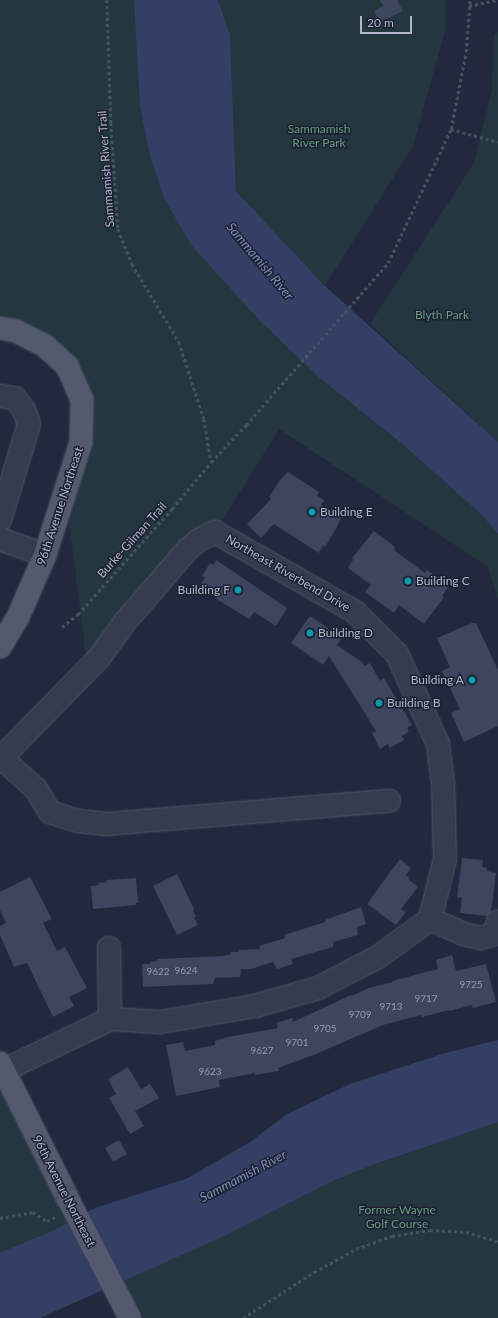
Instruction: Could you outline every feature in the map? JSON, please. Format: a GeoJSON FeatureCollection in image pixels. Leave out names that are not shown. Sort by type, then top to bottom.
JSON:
{"type":"FeatureCollection","features":[{"type":"Feature","properties":{"kind":"main road","name":"96th Avenue Northeast"},"geometry":{"type":"LineString","coordinates":[[0,328],[16,331],[45,346],[67,366],[82,400],[81,442],[45,555],[18,617],[0,647]]}},
{"type":"Feature","properties":{"kind":"main road","name":"96th Avenue Northeast"},"geometry":{"type":"LineString","coordinates":[[2,1067],[130,1318]]}},
{"type":"Feature","properties":{"kind":"street"},"geometry":{"type":"LineString","coordinates":[[0,396],[15,398],[24,410],[29,424],[0,520]]}},
{"type":"Feature","properties":{"kind":"street","name":"Northeast Riverbend Drive"},"geometry":{"type":"LineString","coordinates":[[0,758],[99,658],[125,622],[188,549],[199,540],[215,532],[355,612],[397,654],[438,744],[443,782],[444,859],[430,919]]}},
{"type":"Feature","properties":{"kind":"street"},"geometry":{"type":"LineString","coordinates":[[0,539],[45,555]]}},
{"type":"Feature","properties":{"kind":"street"},"geometry":{"type":"LineString","coordinates":[[0,758],[36,789],[50,812],[78,821],[107,824],[389,801]]}},
{"type":"Feature","properties":{"kind":"street"},"geometry":{"type":"LineString","coordinates":[[2,1067],[110,1019],[160,1022],[255,1006],[318,988],[378,957],[430,919],[463,934],[481,938],[494,934],[498,922]]}},
{"type":"Feature","properties":{"kind":"street"},"geometry":{"type":"LineString","coordinates":[[109,948],[110,1019]]}},
{"type":"Feature","properties":{"kind":"path","name":"Sammamish River Trail"},"geometry":{"type":"LineString","coordinates":[[107,0],[110,123],[118,229],[132,264],[179,342],[204,419],[211,462]]}},
{"type":"Feature","properties":{"kind":"path","name":"Burke-Gilman Trail"},"geometry":{"type":"LineString","coordinates":[[62,627],[78,614],[172,510],[211,462],[246,425],[388,263],[451,129],[466,52],[470,0]]}},
{"type":"Feature","properties":{"kind":"path"},"geometry":{"type":"LineString","coordinates":[[469,6],[498,0]]}},
{"type":"Feature","properties":{"kind":"path"},"geometry":{"type":"LineString","coordinates":[[451,129],[498,142]]}},
{"type":"Feature","properties":{"kind":"path"},"geometry":{"type":"LineString","coordinates":[[243,1318],[314,1272],[356,1248],[392,1236],[430,1230],[466,1232],[498,1242]]}},
{"type":"Feature","properties":{"kind":"green space"},"geometry":{"type":"Polygon","coordinates":[[[0,0],[134,0],[321,379],[401,443],[481,514],[498,534],[498,600],[488,567],[279,429],[215,532],[87,664],[65,490],[81,442],[67,366],[0,328],[0,0]]]}},
{"type":"Feature","properties":{"kind":"green space","name":"Sammamish River Park"},"geometry":{"type":"Polygon","coordinates":[[[218,0],[445,0],[446,27],[413,146],[325,286],[236,191],[230,35],[218,0]]]}},
{"type":"Feature","properties":{"kind":"green space","name":"Blyth Park"},"geometry":{"type":"Polygon","coordinates":[[[498,32],[498,442],[370,324],[474,163],[492,90],[494,34],[498,32]]]}},
{"type":"Feature","properties":{"kind":"green space","name":"Former Wayne Golf Course"},"geometry":{"type":"Polygon","coordinates":[[[498,1070],[498,1318],[132,1318],[102,1250],[498,1070]]]}},
{"type":"Feature","properties":{"kind":"green space"},"geometry":{"type":"Polygon","coordinates":[[[0,1072],[100,1248],[0,1308],[0,1072]]]}},
{"type":"Feature","properties":{"kind":"water","name":"Sammamish River"},"geometry":{"type":"Polygon","coordinates":[[[134,0],[218,0],[230,35],[236,191],[325,286],[498,442],[498,534],[481,514],[401,443],[321,379],[260,321],[192,246],[164,198],[149,152],[140,105],[134,0]]]}},
{"type":"Feature","properties":{"kind":"water","name":"Sammamish River"},"geometry":{"type":"Polygon","coordinates":[[[498,1040],[498,1122],[372,1165],[335,1180],[220,1238],[40,1318],[0,1318],[0,1254],[4,1251],[55,1230],[95,1208],[188,1178],[250,1142],[287,1114],[350,1084],[442,1054],[498,1040]]]}},
{"type":"Feature","properties":{"kind":"building"},"geometry":{"type":"Polygon","coordinates":[[[380,0],[397,0],[403,11],[380,22],[374,11],[383,6],[380,0]]]}},
{"type":"Feature","properties":{"kind":"building","name":"Building E"},"geometry":{"type":"Polygon","coordinates":[[[288,472],[319,492],[317,496],[324,500],[321,505],[341,518],[325,547],[323,545],[319,553],[274,524],[261,538],[247,524],[271,499],[269,497],[280,480],[288,472]]]}},
{"type":"Feature","properties":{"kind":"building","name":"Building C"},"geometry":{"type":"Polygon","coordinates":[[[374,531],[395,547],[394,550],[403,557],[425,573],[427,570],[449,586],[442,596],[444,597],[424,624],[399,605],[394,613],[365,592],[371,585],[348,568],[353,560],[352,558],[374,531]]]}},
{"type":"Feature","properties":{"kind":"building","name":"Building F"},"geometry":{"type":"Polygon","coordinates":[[[216,560],[287,608],[276,626],[254,612],[249,619],[215,598],[217,596],[200,585],[205,578],[202,576],[210,563],[214,565],[216,560]]]}},
{"type":"Feature","properties":{"kind":"building","name":"Building B"},"geometry":{"type":"Polygon","coordinates":[[[310,616],[342,638],[337,645],[362,662],[365,666],[370,663],[380,681],[384,678],[412,725],[407,728],[409,731],[402,736],[404,740],[390,748],[388,744],[380,749],[372,733],[376,731],[329,656],[323,665],[291,643],[310,616]]]}},
{"type":"Feature","properties":{"kind":"building","name":"Building A"},"geometry":{"type":"Polygon","coordinates":[[[472,623],[476,623],[498,670],[498,726],[464,742],[451,713],[460,709],[442,671],[450,667],[437,638],[472,623]]]}},
{"type":"Feature","properties":{"kind":"building"},"geometry":{"type":"Polygon","coordinates":[[[462,858],[483,860],[482,867],[487,868],[487,871],[496,873],[491,912],[487,916],[460,913],[462,898],[457,897],[462,858]]]}},
{"type":"Feature","properties":{"kind":"building"},"geometry":{"type":"Polygon","coordinates":[[[400,859],[411,868],[406,875],[409,877],[408,879],[418,887],[401,909],[406,912],[396,925],[367,904],[400,859]]]}},
{"type":"Feature","properties":{"kind":"building"},"geometry":{"type":"Polygon","coordinates":[[[177,874],[194,909],[193,910],[196,917],[194,917],[198,925],[177,935],[153,886],[177,874]]]}},
{"type":"Feature","properties":{"kind":"building"},"geometry":{"type":"Polygon","coordinates":[[[30,877],[52,919],[43,923],[57,951],[65,947],[87,988],[69,997],[74,1006],[53,1017],[27,963],[14,967],[0,935],[0,926],[6,923],[0,910],[0,892],[30,877]]]}},
{"type":"Feature","properties":{"kind":"building"},"geometry":{"type":"Polygon","coordinates":[[[136,878],[138,903],[136,903],[136,905],[93,909],[91,886],[107,882],[106,880],[136,878]]]}},
{"type":"Feature","properties":{"kind":"building"},"geometry":{"type":"Polygon","coordinates":[[[361,907],[366,924],[357,927],[358,935],[333,942],[333,947],[291,959],[293,964],[277,969],[273,962],[251,969],[241,969],[240,977],[215,978],[213,984],[143,987],[142,964],[150,964],[150,962],[157,961],[157,959],[223,956],[231,954],[231,952],[239,952],[239,950],[260,949],[259,946],[285,938],[284,935],[325,922],[325,920],[361,907]]]}},
{"type":"Feature","properties":{"kind":"building"},"geometry":{"type":"Polygon","coordinates":[[[452,955],[456,971],[486,964],[496,1002],[473,1008],[472,1005],[422,1017],[421,1015],[383,1025],[316,1054],[278,1068],[279,1071],[255,1075],[255,1073],[219,1080],[220,1087],[176,1096],[166,1045],[183,1042],[185,1051],[215,1045],[215,1041],[228,1037],[278,1028],[276,1023],[292,1018],[293,1022],[369,988],[438,969],[436,960],[452,955]]]}},
{"type":"Feature","properties":{"kind":"building"},"geometry":{"type":"Polygon","coordinates":[[[128,1067],[141,1089],[150,1084],[159,1098],[135,1111],[144,1126],[130,1134],[109,1098],[116,1094],[108,1079],[128,1067]]]}},
{"type":"Feature","properties":{"kind":"building"},"geometry":{"type":"Polygon","coordinates":[[[119,1140],[127,1154],[113,1162],[105,1148],[119,1140]]]}},
{"type":"Feature","properties":{"kind":"place","name":"Building E"},"geometry":{"type":"Point","coordinates":[312,512]}},
{"type":"Feature","properties":{"kind":"place","name":"Building C"},"geometry":{"type":"Point","coordinates":[408,581]}},
{"type":"Feature","properties":{"kind":"place","name":"Building F"},"geometry":{"type":"Point","coordinates":[238,590]}},
{"type":"Feature","properties":{"kind":"place","name":"Building D"},"geometry":{"type":"Point","coordinates":[310,633]}},
{"type":"Feature","properties":{"kind":"place","name":"Building A"},"geometry":{"type":"Point","coordinates":[472,680]}},
{"type":"Feature","properties":{"kind":"place","name":"Building B"},"geometry":{"type":"Point","coordinates":[379,703]}}]}
